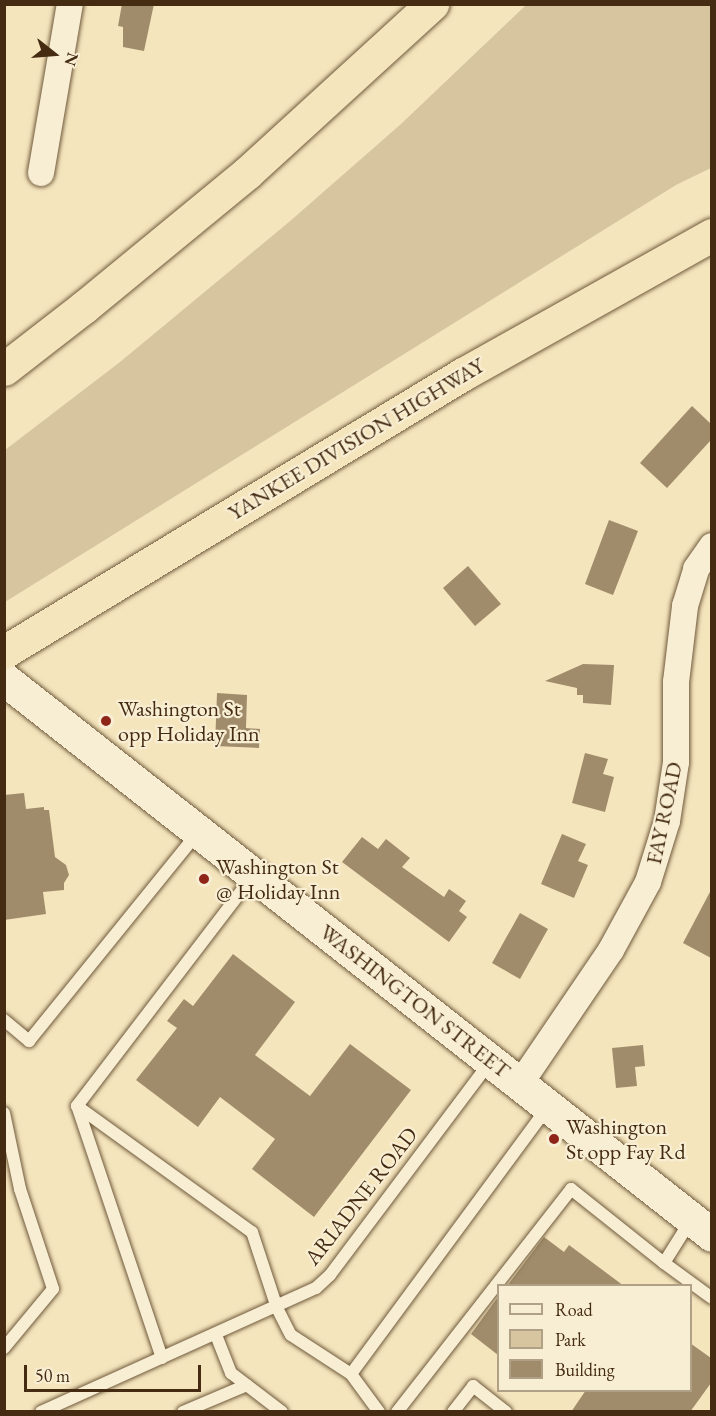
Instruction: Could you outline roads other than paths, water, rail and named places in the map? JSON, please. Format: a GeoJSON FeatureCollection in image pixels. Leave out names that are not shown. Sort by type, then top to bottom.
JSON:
{"type":"FeatureCollection","features":[{"type":"Feature","properties":{"kind":"highway"},"geometry":{"type":"LineString","coordinates":[[4,369],[84,307],[247,172],[432,4]]}},
{"type":"Feature","properties":{"kind":"highway","name":"YANKEE DIVISION HIGHWAY"},"geometry":{"type":"LineString","coordinates":[[11,651],[492,357],[711,235]]}},
{"type":"Feature","properties":{"kind":"main road","name":"WASHINGTON STREET"},"geometry":{"type":"LineString","coordinates":[[4,679],[702,1227]]}},
{"type":"Feature","properties":{"kind":"street"},"geometry":{"type":"LineString","coordinates":[[41,173],[70,4]]}},
{"type":"Feature","properties":{"kind":"street","name":"FAY ROAD"},"geometry":{"type":"LineString","coordinates":[[520,1084],[610,950],[648,882],[667,821],[676,762],[676,682],[685,606],[696,568],[711,546]]}},
{"type":"Feature","properties":{"kind":"lane"},"geometry":{"type":"LineString","coordinates":[[4,1020],[29,1041],[199,831]]}},
{"type":"Feature","properties":{"kind":"lane"},"geometry":{"type":"LineString","coordinates":[[78,1107],[254,875]]}},
{"type":"Feature","properties":{"kind":"lane","name":"ARIADNE ROAD"},"geometry":{"type":"LineString","coordinates":[[41,1412],[277,1308],[316,1288],[330,1275],[490,1061]]}},
{"type":"Feature","properties":{"kind":"lane"},"geometry":{"type":"LineString","coordinates":[[351,1374],[548,1106]]}},
{"type":"Feature","properties":{"kind":"lane"},"geometry":{"type":"LineString","coordinates":[[78,1107],[252,1232],[277,1308],[291,1335],[351,1374],[379,1412]]}},
{"type":"Feature","properties":{"kind":"lane"},"geometry":{"type":"LineString","coordinates":[[78,1107],[162,1358]]}},
{"type":"Feature","properties":{"kind":"lane"},"geometry":{"type":"LineString","coordinates":[[4,1113],[7,1138],[20,1189],[53,1289],[4,1348]]}},
{"type":"Feature","properties":{"kind":"lane"},"geometry":{"type":"LineString","coordinates":[[497,1284],[571,1190],[711,1298]]}},
{"type":"Feature","properties":{"kind":"lane"},"geometry":{"type":"LineString","coordinates":[[664,1263],[702,1227]]}},
{"type":"Feature","properties":{"kind":"lane"},"geometry":{"type":"LineString","coordinates":[[397,1412],[497,1284]]}},
{"type":"Feature","properties":{"kind":"lane"},"geometry":{"type":"LineString","coordinates":[[216,1335],[231,1373],[282,1412]]}},
{"type":"Feature","properties":{"kind":"lane"},"geometry":{"type":"LineString","coordinates":[[183,1412],[247,1385]]}},
{"type":"Feature","properties":{"kind":"lane"},"geometry":{"type":"LineString","coordinates":[[453,1412],[473,1386],[506,1412]]}},
{"type":"Feature","properties":{"kind":"place","name":"Washington St opp Holiday Inn"},"geometry":{"type":"Point","coordinates":[106,721]}},
{"type":"Feature","properties":{"kind":"place","name":"Washington St @ Holiday Inn"},"geometry":{"type":"Point","coordinates":[204,879]}},
{"type":"Feature","properties":{"kind":"place","name":"Washington St opp Fay Rd"},"geometry":{"type":"Point","coordinates":[554,1139]}}]}
